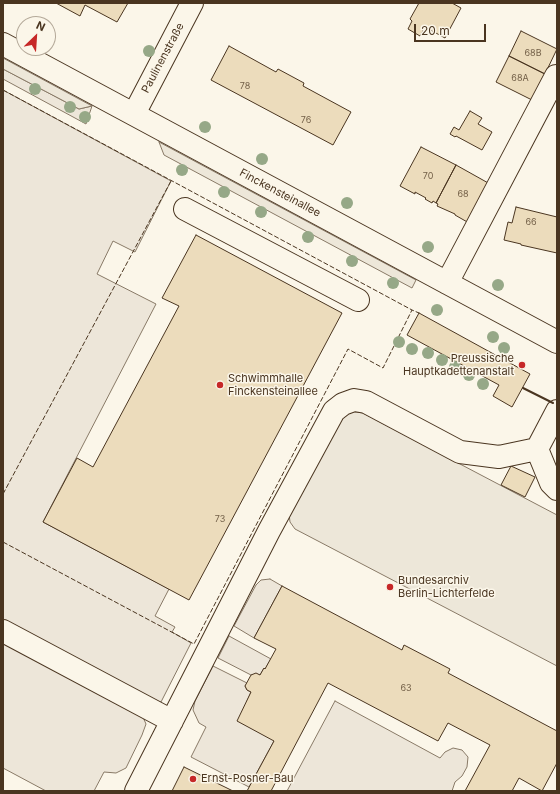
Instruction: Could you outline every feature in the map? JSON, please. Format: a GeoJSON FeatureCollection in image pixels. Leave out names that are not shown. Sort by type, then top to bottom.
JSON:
{"type":"FeatureCollection","features":[{"type":"Feature","properties":{"kind":"street","name":"Paulinenstraße"},"geometry":{"type":"LineString","coordinates":[[134,114],[192,3]]}},
{"type":"Feature","properties":{"kind":"street","name":"Finckensteinallee"},"geometry":{"type":"LineString","coordinates":[[3,44],[557,342]]}},
{"type":"Feature","properties":{"kind":"street"},"geometry":{"type":"LineString","coordinates":[[447,283],[556,76]]}},
{"type":"Feature","properties":{"kind":"street"},"geometry":{"type":"LineString","coordinates":[[185,209],[358,300]]}},
{"type":"Feature","properties":{"kind":"street"},"geometry":{"type":"LineString","coordinates":[[136,791],[276,517],[334,411],[343,404],[354,400],[366,402],[460,452],[499,457],[537,450]]}},
{"type":"Feature","properties":{"kind":"street"},"geometry":{"type":"LineString","coordinates":[[537,450],[557,411]]}},
{"type":"Feature","properties":{"kind":"street"},"geometry":{"type":"LineString","coordinates":[[537,450],[551,483],[557,489]]}},
{"type":"Feature","properties":{"kind":"street"},"geometry":{"type":"LineString","coordinates":[[3,631],[172,721]]}},
{"type":"Feature","properties":{"kind":"shaded area"},"geometry":{"type":"Polygon","coordinates":[[[3,58],[92,106],[79,109],[3,69],[3,58]]]}},
{"type":"Feature","properties":{"kind":"shaded area"},"geometry":{"type":"Polygon","coordinates":[[[3,69],[79,109],[92,106],[86,124],[3,79],[3,69]]]}},
{"type":"Feature","properties":{"kind":"shaded area"},"geometry":{"type":"Polygon","coordinates":[[[3,90],[171,181],[135,252],[113,241],[97,274],[156,304],[43,522],[169,589],[155,616],[175,627],[172,632],[191,643],[161,702],[150,702],[3,624],[3,90]]]}},
{"type":"Feature","properties":{"kind":"shaded area"},"geometry":{"type":"Polygon","coordinates":[[[159,142],[416,280],[412,288],[164,155],[159,142]]]}},
{"type":"Feature","properties":{"kind":"shaded area"},"geometry":{"type":"Polygon","coordinates":[[[350,411],[363,413],[557,515],[557,666],[295,529],[290,522],[289,514],[340,419],[350,411]]]}},
{"type":"Feature","properties":{"kind":"shaded area"},"geometry":{"type":"Polygon","coordinates":[[[270,579],[282,586],[254,638],[234,626],[256,585],[261,580],[270,579]]]}},
{"type":"Feature","properties":{"kind":"shaded area"},"geometry":{"type":"Polygon","coordinates":[[[229,636],[271,659],[260,675],[251,675],[218,658],[229,636]]]}},
{"type":"Feature","properties":{"kind":"shaded area"},"geometry":{"type":"Polygon","coordinates":[[[3,641],[142,715],[146,724],[126,768],[116,773],[104,772],[94,791],[46,791],[3,768],[3,641]]]}},
{"type":"Feature","properties":{"kind":"shaded area"},"geometry":{"type":"Polygon","coordinates":[[[213,666],[247,683],[245,686],[247,690],[251,692],[247,701],[274,741],[249,787],[191,757],[206,727],[199,723],[193,710],[195,701],[213,666]]]}},
{"type":"Feature","properties":{"kind":"shaded area"},"geometry":{"type":"Polygon","coordinates":[[[335,701],[440,758],[445,752],[453,748],[462,750],[468,757],[467,767],[462,776],[455,782],[452,791],[287,791],[335,701]]]}},
{"type":"Feature","properties":{"kind":"building"},"geometry":{"type":"Polygon","coordinates":[[[56,3],[128,3],[117,22],[85,5],[80,16],[56,3]]]}},
{"type":"Feature","properties":{"kind":"building"},"geometry":{"type":"Polygon","coordinates":[[[419,3],[452,3],[461,8],[445,38],[425,27],[420,36],[408,29],[412,21],[410,19],[419,3]]]}},
{"type":"Feature","properties":{"kind":"building"},"geometry":{"type":"Polygon","coordinates":[[[521,31],[557,49],[545,74],[509,56],[521,31]]]}},
{"type":"Feature","properties":{"kind":"building"},"geometry":{"type":"Polygon","coordinates":[[[229,46],[276,72],[278,69],[304,83],[303,86],[351,112],[333,145],[211,80],[229,46]]]}},
{"type":"Feature","properties":{"kind":"building"},"geometry":{"type":"Polygon","coordinates":[[[509,56],[545,74],[532,100],[496,82],[509,56]]]}},
{"type":"Feature","properties":{"kind":"building"},"geometry":{"type":"Polygon","coordinates":[[[470,111],[482,118],[478,124],[492,132],[482,150],[450,134],[454,127],[459,130],[470,111]]]}},
{"type":"Feature","properties":{"kind":"building"},"geometry":{"type":"Polygon","coordinates":[[[421,147],[456,165],[436,203],[433,201],[432,203],[415,192],[415,194],[400,186],[421,147]]]}},
{"type":"Feature","properties":{"kind":"building"},"geometry":{"type":"Polygon","coordinates":[[[456,165],[490,184],[469,223],[455,214],[437,206],[438,204],[436,203],[456,165]]]}},
{"type":"Feature","properties":{"kind":"building"},"geometry":{"type":"Polygon","coordinates":[[[516,207],[557,217],[557,253],[504,240],[508,222],[512,223],[516,207]]]}},
{"type":"Feature","properties":{"kind":"building","name":"Schwimmhalle Finckensteinallee"},"geometry":{"type":"Polygon","coordinates":[[[196,235],[342,313],[189,600],[43,522],[77,458],[93,467],[179,306],[162,298],[196,235]]]}},
{"type":"Feature","properties":{"kind":"building"},"geometry":{"type":"Polygon","coordinates":[[[419,313],[530,374],[512,407],[493,396],[499,385],[407,335],[419,313]]]}},
{"type":"Feature","properties":{"kind":"building"},"geometry":{"type":"Polygon","coordinates":[[[511,466],[535,477],[525,497],[501,485],[511,466]]]}},
{"type":"Feature","properties":{"kind":"building"},"geometry":{"type":"Polygon","coordinates":[[[282,586],[402,650],[404,645],[450,669],[448,673],[557,731],[557,763],[542,791],[519,778],[512,791],[465,791],[490,745],[448,723],[438,741],[328,683],[271,791],[247,791],[274,741],[237,721],[251,692],[247,690],[245,686],[251,675],[256,673],[260,675],[276,649],[254,638],[282,586]]]}},
{"type":"Feature","properties":{"kind":"building","name":"Ernst-Posner-Bau"},"geometry":{"type":"Polygon","coordinates":[[[184,767],[233,791],[172,791],[184,767]]]}},
{"type":"Feature","properties":{"kind":"fence"},"geometry":{"type":"LineString","coordinates":[[3,90],[412,310]]}},
{"type":"Feature","properties":{"kind":"fence"},"geometry":{"type":"LineString","coordinates":[[3,494],[171,181]]}},
{"type":"Feature","properties":{"kind":"fence"},"geometry":{"type":"LineString","coordinates":[[3,542],[194,644],[348,349],[383,368],[412,310],[419,313]]}},
{"type":"Feature","properties":{"kind":"wall"},"geometry":{"type":"LineString","coordinates":[[523,388],[553,403]]}},
{"type":"Feature","properties":{"kind":"place","name":"Preussische Hauptkadettenanstalt"},"geometry":{"type":"Point","coordinates":[522,365]}},
{"type":"Feature","properties":{"kind":"place","name":"Schwimmhalle Finckensteinallee"},"geometry":{"type":"Point","coordinates":[220,385]}},
{"type":"Feature","properties":{"kind":"place","name":"Bundesarchiv Berlin-Lichterfelde"},"geometry":{"type":"Point","coordinates":[390,587]}},
{"type":"Feature","properties":{"kind":"place","name":"Ernst-Posner-Bau"},"geometry":{"type":"Point","coordinates":[193,779]}}]}
